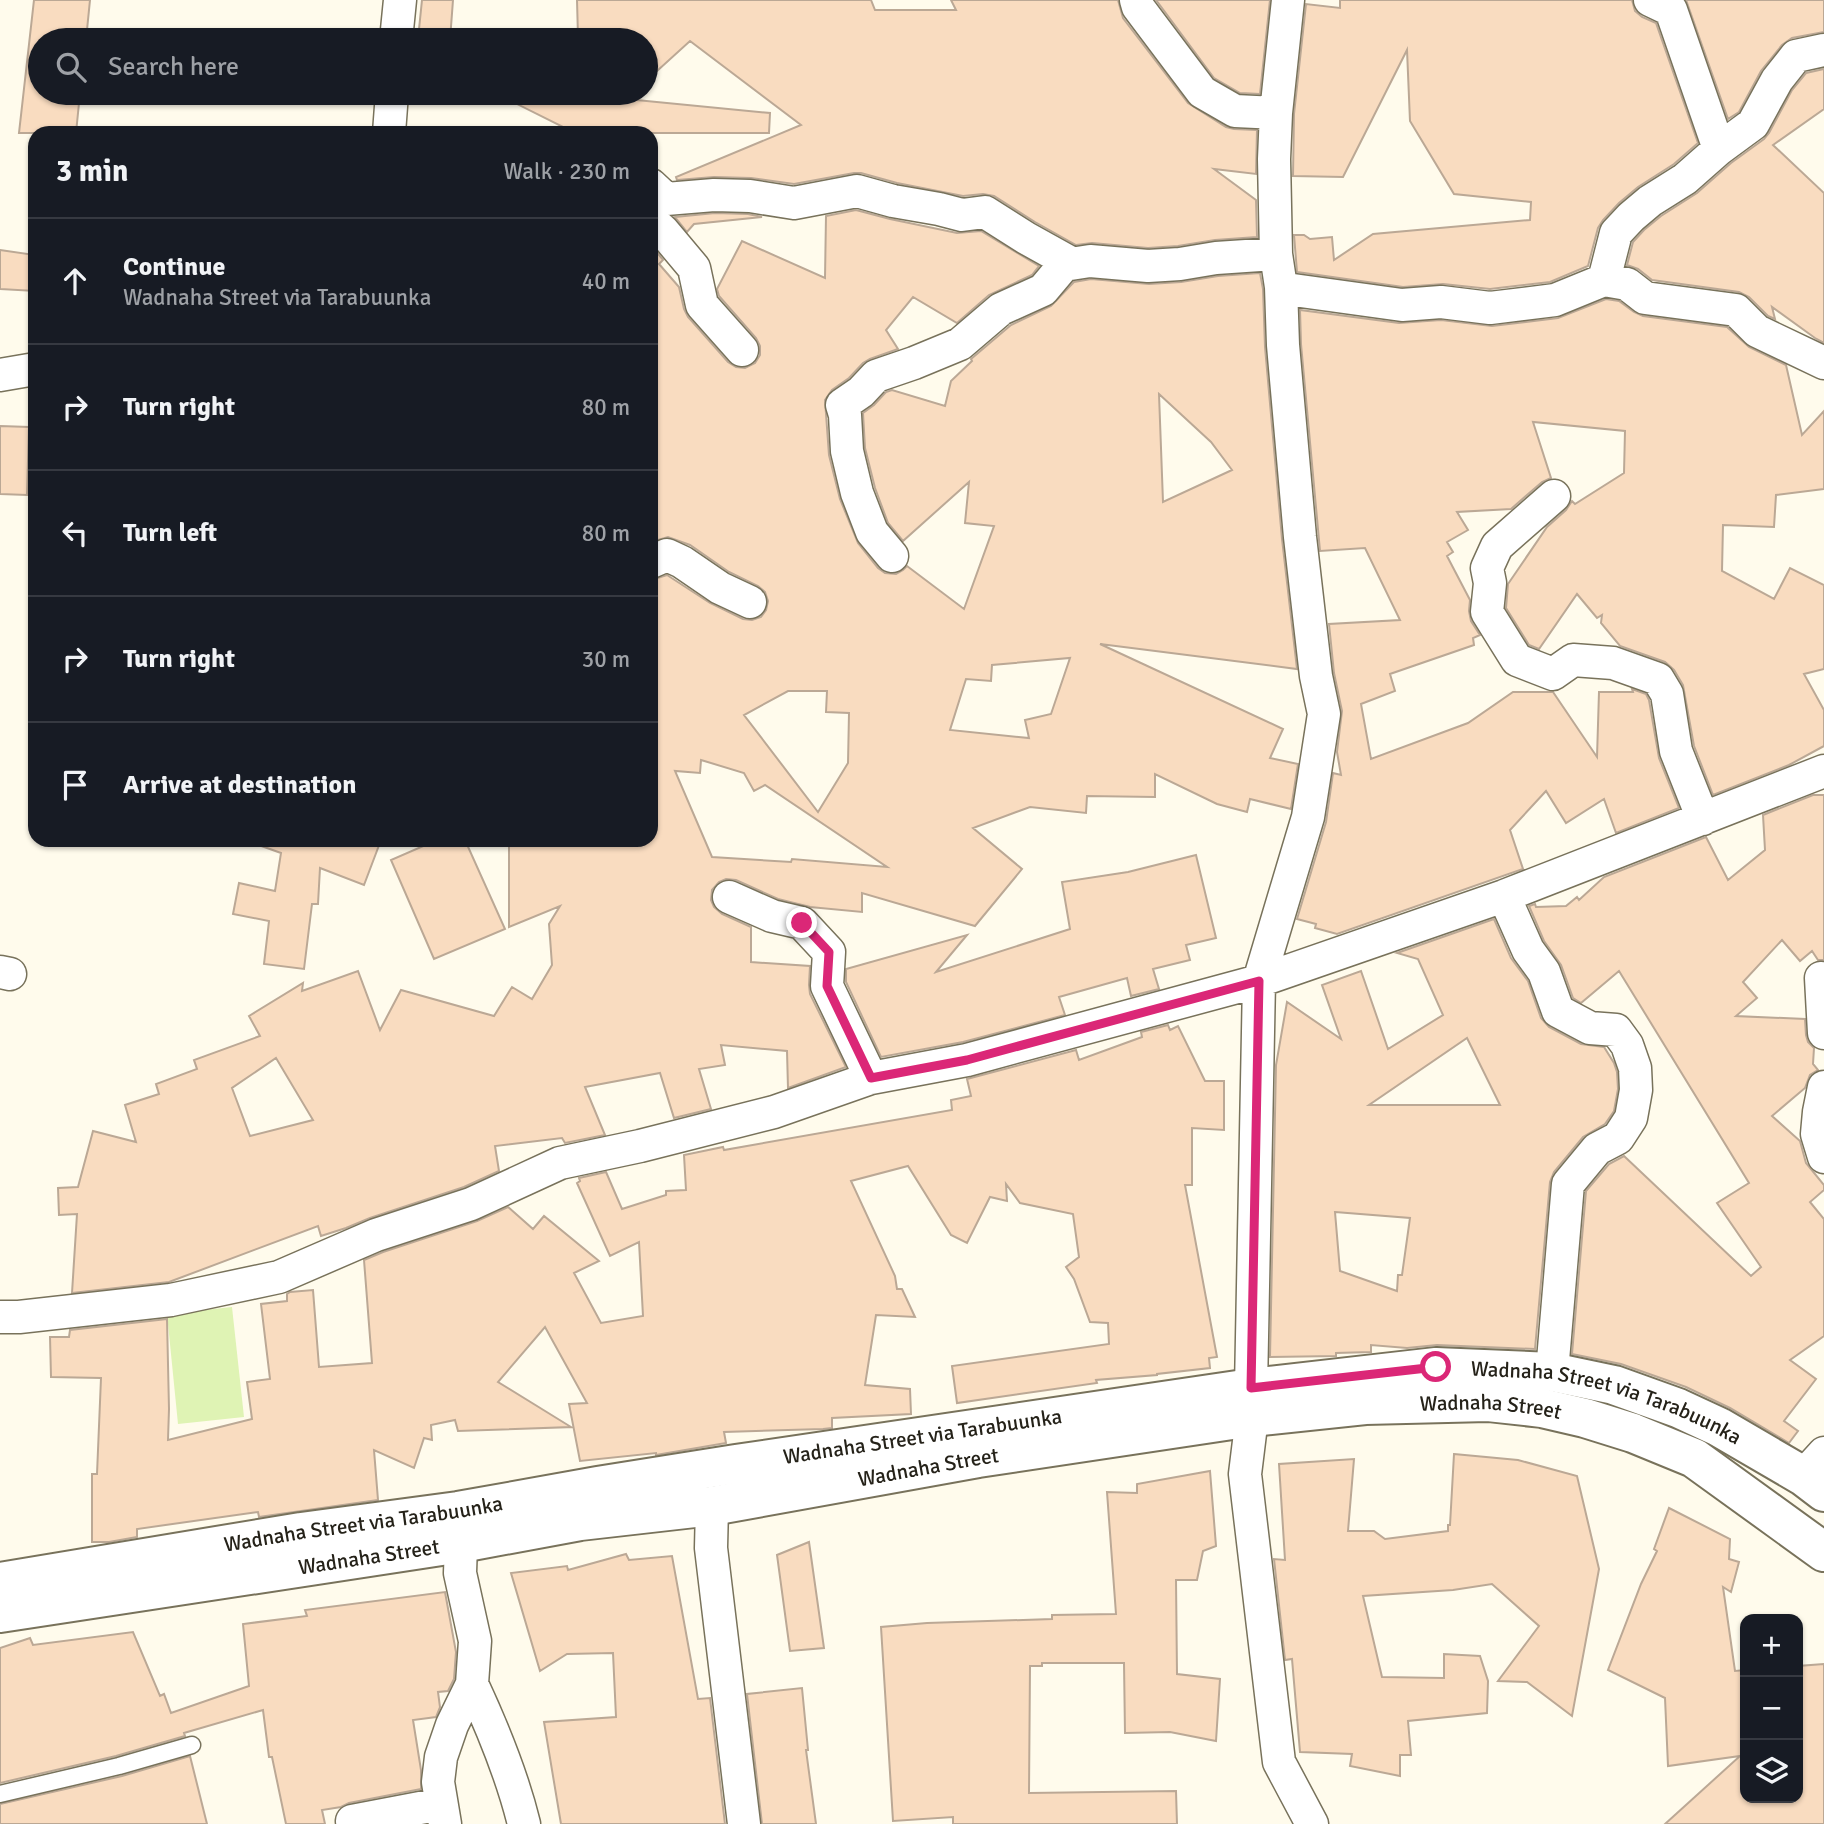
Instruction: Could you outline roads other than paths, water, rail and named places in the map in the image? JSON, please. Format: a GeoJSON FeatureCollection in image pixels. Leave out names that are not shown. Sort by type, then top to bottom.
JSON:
{"type":"FeatureCollection","features":[{"type":"Feature","properties":{"kind":"main road","name":"Wadnaha Street via Tarabuunka"},"geometry":{"type":"LineString","coordinates":[[0,1582],[301,1532],[458,1511],[531,1514],[736,1464],[1252,1403],[1436,1367],[1552,1372],[1614,1385],[1678,1408],[1817,1474]]}},
{"type":"Feature","properties":{"kind":"main road","name":"Wadnaha Street"},"geometry":{"type":"LineString","coordinates":[[0,1613],[461,1543],[531,1514],[580,1521],[712,1506],[978,1458],[1252,1403],[1366,1405],[1489,1402],[1542,1408],[1585,1418],[1633,1433],[1694,1458],[1824,1552]]}},
{"type":"Feature","properties":{"kind":"street"},"geometry":{"type":"LineString","coordinates":[[397,28],[400,0]]}},
{"type":"Feature","properties":{"kind":"street"},"geometry":{"type":"LineString","coordinates":[[1136,0],[1138,7],[1202,92],[1236,111],[1276,113]]}},
{"type":"Feature","properties":{"kind":"street"},"geometry":{"type":"LineString","coordinates":[[1288,0],[1276,113],[1276,254],[1281,287],[1283,345],[1300,537],[1316,676],[1325,714],[1308,817],[1259,981],[1252,1403],[1245,1474],[1279,1762],[1312,1824]]}},
{"type":"Feature","properties":{"kind":"street"},"geometry":{"type":"LineString","coordinates":[[1650,0],[1671,10],[1719,149]]}},
{"type":"Feature","properties":{"kind":"street"},"geometry":{"type":"LineString","coordinates":[[1604,280],[1616,233],[1631,217],[1650,201],[1685,179],[1753,124],[1777,80],[1796,56],[1824,50]]}},
{"type":"Feature","properties":{"kind":"street"},"geometry":{"type":"LineString","coordinates":[[390,126],[391,105]]}},
{"type":"Feature","properties":{"kind":"street"},"geometry":{"type":"LineString","coordinates":[[658,192],[666,199],[714,195],[794,204],[857,191],[962,215],[985,212],[1072,263]]}},
{"type":"Feature","properties":{"kind":"street"},"geometry":{"type":"LineString","coordinates":[[658,226],[694,268],[702,305],[742,350]]}},
{"type":"Feature","properties":{"kind":"street"},"geometry":{"type":"LineString","coordinates":[[892,556],[872,532],[857,493],[847,451],[842,405],[861,392],[876,376],[960,344],[1001,309],[1043,290],[1065,265],[1090,261],[1148,266],[1276,254]]}},
{"type":"Feature","properties":{"kind":"street"},"geometry":{"type":"LineString","coordinates":[[1281,287],[1402,305],[1441,302],[1490,308],[1555,300],[1604,280],[1627,284],[1645,298],[1736,310],[1757,331],[1824,363]]}},
{"type":"Feature","properties":{"kind":"street"},"geometry":{"type":"LineString","coordinates":[[0,374],[28,370]]}},
{"type":"Feature","properties":{"kind":"street"},"geometry":{"type":"LineString","coordinates":[[1554,496],[1497,546],[1487,568],[1490,583],[1487,611],[1517,660],[1553,674],[1573,660],[1613,663],[1658,679],[1667,694],[1676,751],[1703,819]]}},
{"type":"Feature","properties":{"kind":"street"},"geometry":{"type":"LineString","coordinates":[[658,559],[667,555],[682,562],[720,588],[750,602]]}},
{"type":"Feature","properties":{"kind":"street"},"geometry":{"type":"LineString","coordinates":[[0,1317],[171,1300],[279,1278],[376,1235],[471,1203],[560,1163],[774,1112],[871,1078],[967,1060],[1259,981],[1504,896],[1824,771]]}},
{"type":"Feature","properties":{"kind":"street"},"geometry":{"type":"LineString","coordinates":[[1504,896],[1528,950],[1544,972],[1558,1011],[1590,1028],[1616,1030],[1627,1045],[1635,1069],[1636,1090],[1631,1118],[1618,1138],[1597,1149],[1568,1184],[1552,1372]]}},
{"type":"Feature","properties":{"kind":"street"},"geometry":{"type":"LineString","coordinates":[[729,897],[772,916],[802,923],[829,952],[827,986],[871,1078]]}},
{"type":"Feature","properties":{"kind":"street"},"geometry":{"type":"LineString","coordinates":[[1821,978],[1824,1034]]}},
{"type":"Feature","properties":{"kind":"street"},"geometry":{"type":"LineString","coordinates":[[1824,1087],[1817,1134],[1824,1157]]}},
{"type":"Feature","properties":{"kind":"street"},"geometry":{"type":"LineString","coordinates":[[712,1506],[711,1548],[744,1824]]}},
{"type":"Feature","properties":{"kind":"street"},"geometry":{"type":"LineString","coordinates":[[353,1824],[352,1821],[443,1814],[438,1782],[441,1757],[452,1724],[472,1684],[475,1641],[460,1573],[461,1543]]}},
{"type":"Feature","properties":{"kind":"street"},"geometry":{"type":"LineString","coordinates":[[472,1684],[497,1738],[524,1824]]}},
{"type":"Feature","properties":{"kind":"lane"},"geometry":{"type":"LineString","coordinates":[[0,1794],[119,1766],[192,1745]]}}]}
